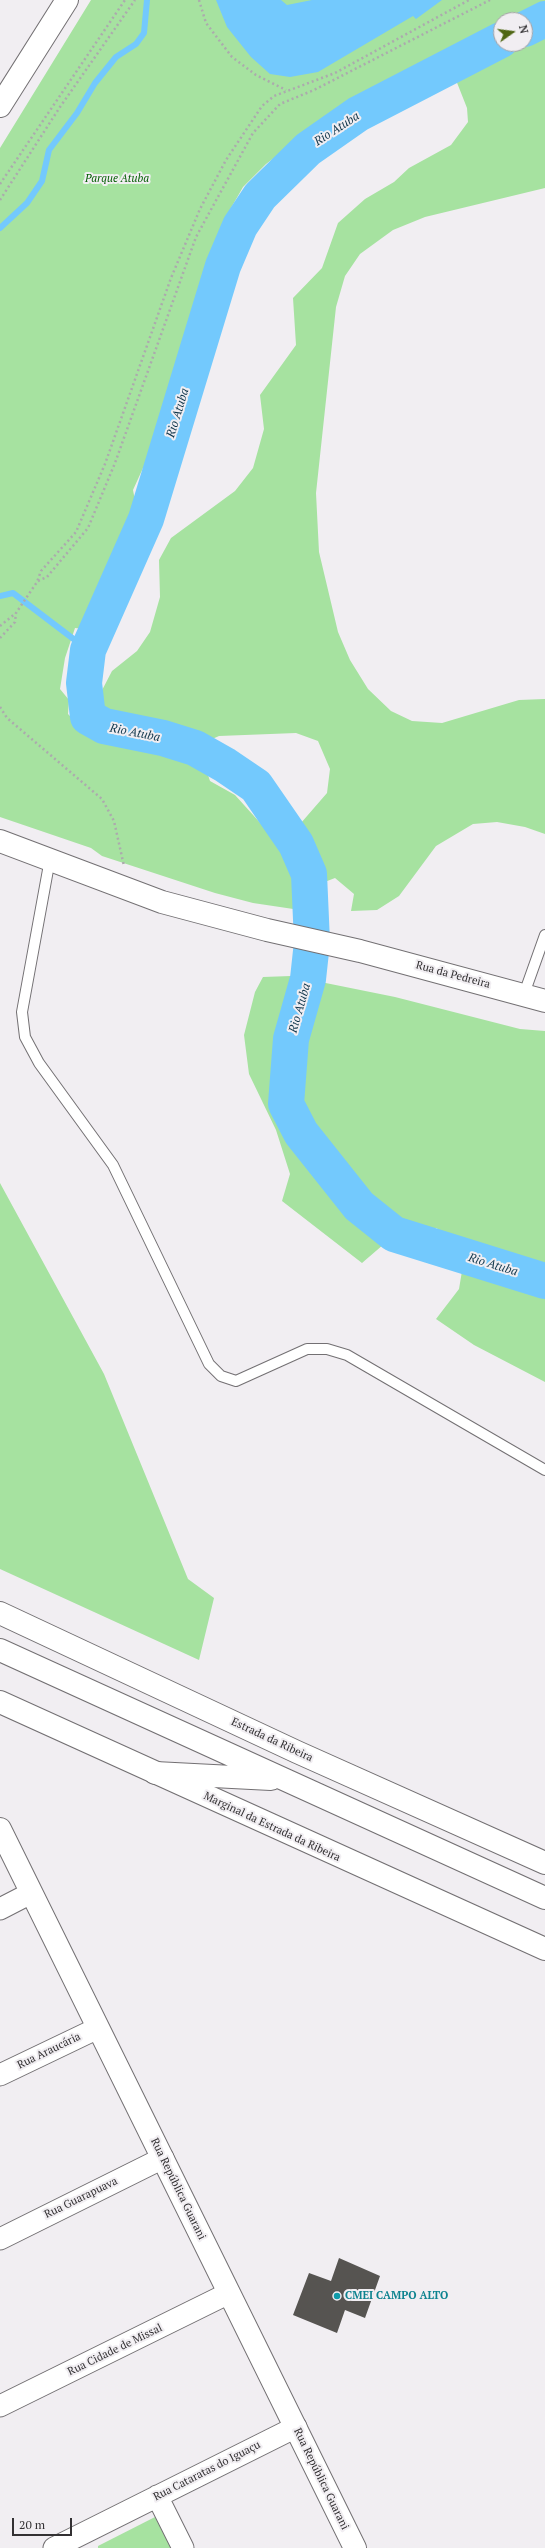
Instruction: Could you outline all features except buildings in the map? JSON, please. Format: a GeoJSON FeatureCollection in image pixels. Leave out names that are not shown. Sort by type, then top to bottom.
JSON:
{"type":"FeatureCollection","features":[{"type":"Feature","properties":{"kind":"main road"},"geometry":{"type":"LineString","coordinates":[[0,106],[67,0]]}},
{"type":"Feature","properties":{"kind":"main road","name":"Rua da Pedreira"},"geometry":{"type":"LineString","coordinates":[[0,841],[50,859],[127,890],[266,930],[360,951],[545,1000]]}},
{"type":"Feature","properties":{"kind":"main road","name":"Estrada da Ribeira"},"geometry":{"type":"LineString","coordinates":[[0,1613],[297,1752],[545,1863]]}},
{"type":"Feature","properties":{"kind":"main road"},"geometry":{"type":"LineString","coordinates":[[0,1650],[545,1898]]}},
{"type":"Feature","properties":{"kind":"main road","name":"Marginal da Estrada da Ribeira"},"geometry":{"type":"LineString","coordinates":[[0,1703],[545,1949]]}},
{"type":"Feature","properties":{"kind":"main road"},"geometry":{"type":"LineString","coordinates":[[155,1773],[284,1780]]}},
{"type":"Feature","properties":{"kind":"main road","name":"Rua República Guarani"},"geometry":{"type":"LineString","coordinates":[[0,1829],[355,2548]]}},
{"type":"Feature","properties":{"kind":"street"},"geometry":{"type":"LineString","coordinates":[[0,1908],[31,1893]]}},
{"type":"Feature","properties":{"kind":"street","name":"Rua Araucária"},"geometry":{"type":"LineString","coordinates":[[0,2075],[98,2028]]}},
{"type":"Feature","properties":{"kind":"street","name":"Rua Guarapuava"},"geometry":{"type":"LineString","coordinates":[[0,2238],[162,2158]]}},
{"type":"Feature","properties":{"kind":"street","name":"Rua Cidade de Missal"},"geometry":{"type":"LineString","coordinates":[[0,2406],[229,2293]]}},
{"type":"Feature","properties":{"kind":"street","name":"Rua Cataratas do Iguaçu"},"geometry":{"type":"LineString","coordinates":[[54,2548],[78,2543],[157,2496],[296,2427]]}},
{"type":"Feature","properties":{"kind":"street"},"geometry":{"type":"LineString","coordinates":[[157,2496],[183,2548]]}},
{"type":"Feature","properties":{"kind":"lane"},"geometry":{"type":"LineString","coordinates":[[50,859],[22,1012],[25,1037],[39,1064],[113,1165],[209,1364],[221,1376],[236,1381],[307,1349],[328,1349],[347,1355],[545,1470]]}},
{"type":"Feature","properties":{"kind":"lane"},"geometry":{"type":"LineString","coordinates":[[524,994],[545,935]]}},
{"type":"Feature","properties":{"kind":"path"},"geometry":{"type":"LineString","coordinates":[[0,184],[125,0]]}},
{"type":"Feature","properties":{"kind":"path"},"geometry":{"type":"LineString","coordinates":[[0,200],[60,107],[135,0]]}},
{"type":"Feature","properties":{"kind":"path"},"geometry":{"type":"LineString","coordinates":[[198,0],[199,7],[206,23],[232,57],[256,75],[286,90]]}},
{"type":"Feature","properties":{"kind":"path"},"geometry":{"type":"LineString","coordinates":[[0,626],[16,613],[38,582],[41,571],[76,532],[105,464],[171,278],[200,209],[226,160],[254,117],[274,96],[286,90],[310,84],[335,73],[469,0]]}},
{"type":"Feature","properties":{"kind":"path"},"geometry":{"type":"LineString","coordinates":[[38,582],[47,577],[88,528],[115,463],[196,238],[253,133],[280,104],[314,90],[490,0]]}},
{"type":"Feature","properties":{"kind":"path"},"geometry":{"type":"LineString","coordinates":[[0,638],[15,622],[16,613]]}},
{"type":"Feature","properties":{"kind":"path"},"geometry":{"type":"LineString","coordinates":[[0,707],[7,718],[102,799],[114,820],[123,854],[127,890]]}},
{"type":"Feature","properties":{"kind":"green space","name":"Parque Atuba"},"geometry":{"type":"Polygon","coordinates":[[[91,0],[545,0],[545,188],[425,217],[393,230],[360,254],[345,276],[336,307],[316,493],[319,552],[338,632],[350,660],[368,689],[391,711],[412,721],[442,723],[519,700],[545,699],[545,834],[525,827],[497,822],[473,824],[436,846],[399,896],[377,910],[351,911],[354,894],[335,878],[304,890],[306,904],[300,910],[253,903],[215,893],[102,856],[91,848],[0,817],[0,148],[91,0]],[[443,57],[341,113],[344,119],[332,130],[305,144],[295,142],[266,164],[243,187],[231,208],[218,236],[217,253],[209,259],[159,430],[165,438],[160,458],[151,459],[143,468],[133,490],[137,511],[126,521],[135,529],[127,548],[116,549],[104,584],[98,613],[84,629],[75,628],[65,658],[60,689],[69,700],[68,714],[74,720],[75,708],[98,698],[112,671],[137,651],[150,632],[160,597],[159,560],[171,538],[235,491],[253,468],[264,429],[260,395],[296,345],[293,298],[322,268],[338,223],[365,199],[394,182],[409,168],[451,145],[468,122],[467,108],[452,70],[443,57]],[[296,733],[219,736],[201,744],[192,756],[205,766],[210,781],[235,795],[281,846],[327,793],[330,769],[318,741],[296,733]]]}},
{"type":"Feature","properties":{"kind":"green space"},"geometry":{"type":"Polygon","coordinates":[[[291,976],[395,997],[520,1029],[545,1031],[545,1382],[474,1345],[436,1319],[459,1289],[462,1271],[450,1236],[436,1228],[398,1232],[362,1263],[282,1201],[290,1174],[276,1130],[249,1074],[244,1035],[255,992],[263,977],[291,976]]]}},
{"type":"Feature","properties":{"kind":"green space"},"geometry":{"type":"Polygon","coordinates":[[[0,1183],[104,1374],[188,1579],[214,1598],[199,1660],[0,1569],[0,1183]]]}},
{"type":"Feature","properties":{"kind":"green space"},"geometry":{"type":"Polygon","coordinates":[[[155,2517],[171,2548],[98,2548],[98,2546],[155,2517]]]}},
{"type":"Feature","properties":{"kind":"water"},"geometry":{"type":"Polygon","coordinates":[[[216,0],[281,0],[287,5],[312,0],[442,0],[416,19],[413,16],[318,72],[290,77],[270,74],[251,57],[227,27],[216,0]]]}},
{"type":"Feature","properties":{"kind":"waterway"},"geometry":{"type":"LineString","coordinates":[[0,228],[27,203],[42,181],[49,150],[77,113],[95,83],[116,57],[136,44],[144,33],[147,0]]}},
{"type":"Feature","properties":{"kind":"waterway","name":"Rio Atuba"},"geometry":{"type":"LineString","coordinates":[[533,25],[545,19]]}},
{"type":"Feature","properties":{"kind":"waterway","name":"Rio Atuba"},"geometry":{"type":"LineString","coordinates":[[493,44],[358,114],[308,149],[260,196],[240,226],[223,266],[146,519],[88,650],[84,683],[88,717],[104,726],[163,738],[195,748],[225,765],[256,786],[296,844],[309,874],[312,942],[308,979],[291,1039],[286,1104],[301,1133],[359,1206],[394,1234],[545,1281]]}},
{"type":"Feature","properties":{"kind":"waterway"},"geometry":{"type":"LineString","coordinates":[[0,596],[13,593],[88,650]]}},
{"type":"Feature","properties":{"kind":"place","name":"CMEI CAMPO ALTO"},"geometry":{"type":"Point","coordinates":[337,2296]}}]}
